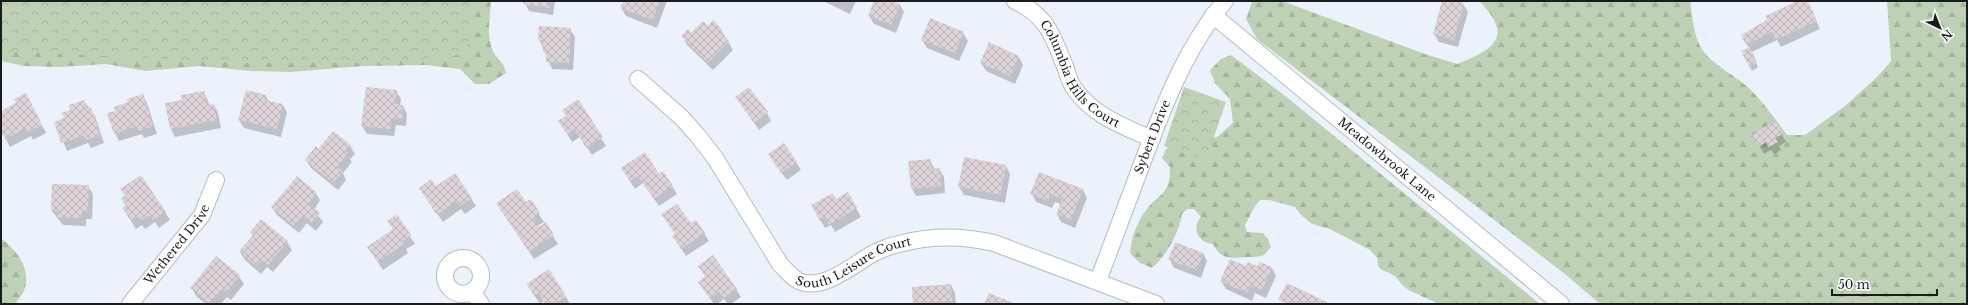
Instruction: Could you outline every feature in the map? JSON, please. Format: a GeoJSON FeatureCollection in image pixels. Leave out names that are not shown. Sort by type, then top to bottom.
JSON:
{"type":"FeatureCollection","features":[{"type":"Feature","properties":{"kind":"street","name":"Columbia Hills Court"},"geometry":{"type":"LineString","coordinates":[[1015,1],[1028,7],[1045,22],[1056,41],[1073,88],[1087,104],[1109,120],[1152,139]]}},
{"type":"Feature","properties":{"kind":"street","name":"Sybert Drive"},"geometry":{"type":"LineString","coordinates":[[1098,281],[1152,139],[1178,76],[1213,15],[1225,1]]}},
{"type":"Feature","properties":{"kind":"street","name":"Meadowbrook Lane"},"geometry":{"type":"LineString","coordinates":[[1213,15],[1561,304]]}},
{"type":"Feature","properties":{"kind":"street","name":"South Leisure Court"},"geometry":{"type":"LineString","coordinates":[[638,79],[678,113],[698,136],[715,158],[780,264],[799,281],[809,283],[826,280],[874,253],[901,243],[927,238],[952,236],[973,238],[994,243],[1156,304]]}},
{"type":"Feature","properties":{"kind":"street","name":"Wethered Drive"},"geometry":{"type":"LineString","coordinates":[[130,304],[202,215],[216,180]]}},
{"type":"Feature","properties":{"kind":"green space"},"geometry":{"type":"Polygon","coordinates":[[[1,1],[491,1],[489,27],[491,45],[506,73],[489,84],[475,84],[460,69],[425,65],[363,66],[291,72],[251,71],[199,66],[145,71],[106,64],[58,67],[24,66],[1,61],[1,1]]]}},
{"type":"Feature","properties":{"kind":"green space"},"geometry":{"type":"Polygon","coordinates":[[[1,1],[473,1],[468,48],[471,54],[376,63],[246,63],[1,51],[1,1]]]}},
{"type":"Feature","properties":{"kind":"green space"},"geometry":{"type":"Polygon","coordinates":[[[1282,1],[1425,54],[1457,64],[1481,53],[1490,47],[1495,40],[1497,32],[1496,24],[1490,13],[1479,1],[1690,1],[1696,36],[1700,46],[1710,59],[1750,89],[1765,105],[1787,135],[1805,135],[1845,106],[1877,77],[1891,61],[1887,1],[1967,1],[1967,304],[1600,304],[1565,274],[1257,39],[1246,19],[1252,2],[1282,1]]]}},
{"type":"Feature","properties":{"kind":"green space"},"geometry":{"type":"Polygon","coordinates":[[[1231,55],[1284,95],[1540,304],[1437,303],[1408,289],[1395,276],[1382,270],[1378,266],[1378,259],[1370,250],[1330,229],[1312,224],[1301,215],[1295,207],[1269,200],[1260,200],[1253,209],[1245,225],[1247,232],[1263,233],[1268,239],[1271,247],[1264,255],[1237,258],[1224,256],[1213,244],[1203,241],[1200,238],[1196,230],[1198,221],[1201,217],[1194,209],[1187,209],[1182,214],[1172,243],[1163,257],[1152,268],[1140,263],[1130,253],[1132,239],[1136,226],[1143,214],[1167,188],[1170,167],[1162,158],[1166,149],[1178,144],[1217,137],[1233,123],[1230,99],[1215,83],[1210,70],[1221,59],[1231,55]]]}},
{"type":"Feature","properties":{"kind":"green space"},"geometry":{"type":"Polygon","coordinates":[[[1184,87],[1226,102],[1206,160],[1164,146],[1184,87]]]}},
{"type":"Feature","properties":{"kind":"green space"},"geometry":{"type":"Polygon","coordinates":[[[1,238],[22,261],[26,275],[24,291],[16,304],[1,304],[1,238]]]}},
{"type":"Feature","properties":{"kind":"building"},"geometry":{"type":"Polygon","coordinates":[[[523,1],[550,1],[549,8],[523,4],[523,1]]]}},
{"type":"Feature","properties":{"kind":"building"},"geometry":{"type":"Polygon","coordinates":[[[623,1],[660,1],[652,20],[620,8],[623,1]]]}},
{"type":"Feature","properties":{"kind":"building"},"geometry":{"type":"Polygon","coordinates":[[[874,1],[894,1],[900,4],[891,25],[868,16],[874,1]]]}},
{"type":"Feature","properties":{"kind":"building"},"geometry":{"type":"Polygon","coordinates":[[[1442,1],[1464,3],[1454,40],[1433,34],[1442,1]]]}},
{"type":"Feature","properties":{"kind":"building"},"geometry":{"type":"Polygon","coordinates":[[[1797,1],[1808,1],[1817,21],[1776,40],[1772,32],[1746,45],[1741,35],[1767,20],[1766,16],[1797,1]]]}},
{"type":"Feature","properties":{"kind":"building"},"geometry":{"type":"Polygon","coordinates":[[[930,18],[964,32],[955,53],[921,40],[930,18]]]}},
{"type":"Feature","properties":{"kind":"building"},"geometry":{"type":"Polygon","coordinates":[[[713,20],[722,29],[720,32],[729,41],[708,63],[681,36],[688,29],[691,33],[703,21],[708,26],[713,20]]]}},
{"type":"Feature","properties":{"kind":"building"},"geometry":{"type":"Polygon","coordinates":[[[539,26],[571,28],[569,63],[546,62],[546,52],[543,52],[543,40],[538,40],[539,26]]]}},
{"type":"Feature","properties":{"kind":"building"},"geometry":{"type":"Polygon","coordinates":[[[989,42],[1019,56],[1010,76],[980,63],[989,42]]]}},
{"type":"Feature","properties":{"kind":"building"},"geometry":{"type":"Polygon","coordinates":[[[1750,47],[1757,63],[1749,67],[1741,51],[1750,47]]]}},
{"type":"Feature","properties":{"kind":"building"},"geometry":{"type":"Polygon","coordinates":[[[366,87],[397,90],[395,104],[403,105],[402,119],[391,118],[390,129],[361,126],[366,87]]]}},
{"type":"Feature","properties":{"kind":"building"},"geometry":{"type":"Polygon","coordinates":[[[749,87],[768,112],[754,123],[735,97],[749,87]]]}},
{"type":"Feature","properties":{"kind":"building"},"geometry":{"type":"Polygon","coordinates":[[[246,90],[266,95],[265,100],[283,104],[277,129],[238,120],[246,90]]]}},
{"type":"Feature","properties":{"kind":"building"},"geometry":{"type":"Polygon","coordinates":[[[204,91],[207,105],[214,104],[217,120],[170,129],[165,103],[182,100],[181,95],[204,91]]]}},
{"type":"Feature","properties":{"kind":"building"},"geometry":{"type":"Polygon","coordinates":[[[26,93],[42,125],[28,132],[26,128],[5,139],[1,132],[1,111],[16,103],[14,99],[26,93]]]}},
{"type":"Feature","properties":{"kind":"building"},"geometry":{"type":"Polygon","coordinates":[[[143,94],[153,126],[139,131],[137,126],[114,134],[107,113],[115,111],[114,107],[128,102],[127,99],[143,94]]]}},
{"type":"Feature","properties":{"kind":"building"},"geometry":{"type":"Polygon","coordinates":[[[578,99],[603,137],[586,148],[575,129],[567,134],[558,121],[566,116],[562,110],[578,99]]]}},
{"type":"Feature","properties":{"kind":"building"},"geometry":{"type":"Polygon","coordinates":[[[84,100],[87,108],[91,107],[100,135],[85,140],[84,135],[61,143],[54,122],[64,118],[62,113],[70,110],[69,105],[84,100]]]}},
{"type":"Feature","properties":{"kind":"building"},"geometry":{"type":"Polygon","coordinates":[[[1775,121],[1783,134],[1775,138],[1778,142],[1768,147],[1766,142],[1759,147],[1752,135],[1775,121]]]}},
{"type":"Feature","properties":{"kind":"building"},"geometry":{"type":"Polygon","coordinates":[[[333,131],[351,145],[346,151],[348,153],[337,167],[343,171],[333,183],[305,160],[316,146],[318,149],[333,131]]]}},
{"type":"Feature","properties":{"kind":"building"},"geometry":{"type":"Polygon","coordinates":[[[784,143],[797,162],[781,173],[768,154],[784,143]]]}},
{"type":"Feature","properties":{"kind":"building"},"geometry":{"type":"Polygon","coordinates":[[[645,152],[659,174],[663,171],[673,186],[654,199],[638,176],[630,181],[621,168],[645,152]]]}},
{"type":"Feature","properties":{"kind":"building"},"geometry":{"type":"Polygon","coordinates":[[[964,157],[1006,165],[1001,195],[958,187],[964,157]]]}},
{"type":"Feature","properties":{"kind":"building"},"geometry":{"type":"Polygon","coordinates":[[[931,159],[932,169],[940,168],[941,186],[911,189],[908,161],[931,159]]]}},
{"type":"Feature","properties":{"kind":"building"},"geometry":{"type":"Polygon","coordinates":[[[1039,172],[1083,189],[1071,220],[1056,214],[1062,199],[1050,194],[1048,201],[1030,194],[1039,172]]]}},
{"type":"Feature","properties":{"kind":"building"},"geometry":{"type":"Polygon","coordinates":[[[455,173],[472,198],[460,206],[456,201],[437,215],[419,188],[431,179],[436,186],[455,173]]]}},
{"type":"Feature","properties":{"kind":"building"},"geometry":{"type":"Polygon","coordinates":[[[141,175],[166,212],[153,220],[150,215],[140,221],[137,217],[131,221],[122,208],[126,205],[121,198],[125,196],[120,189],[141,175]]]}},
{"type":"Feature","properties":{"kind":"building"},"geometry":{"type":"Polygon","coordinates":[[[297,176],[316,192],[309,204],[320,213],[311,223],[302,216],[294,226],[271,207],[297,176]]]}},
{"type":"Feature","properties":{"kind":"building"},"geometry":{"type":"Polygon","coordinates":[[[52,184],[89,185],[88,211],[82,211],[82,218],[57,217],[58,211],[51,211],[52,184]]]}},
{"type":"Feature","properties":{"kind":"building"},"geometry":{"type":"Polygon","coordinates":[[[517,189],[526,202],[531,199],[540,213],[533,218],[539,227],[546,222],[554,235],[529,252],[496,203],[517,189]]]}},
{"type":"Feature","properties":{"kind":"building"},"geometry":{"type":"Polygon","coordinates":[[[848,192],[857,208],[829,225],[825,217],[820,221],[811,205],[833,193],[836,199],[848,192]]]}},
{"type":"Feature","properties":{"kind":"building"},"geometry":{"type":"Polygon","coordinates":[[[677,204],[691,223],[696,220],[705,233],[681,249],[672,236],[675,234],[661,214],[677,204]]]}},
{"type":"Feature","properties":{"kind":"building"},"geometry":{"type":"Polygon","coordinates":[[[397,214],[411,235],[403,241],[404,244],[378,262],[367,247],[393,229],[387,221],[397,214]]]}},
{"type":"Feature","properties":{"kind":"building"},"geometry":{"type":"Polygon","coordinates":[[[261,219],[288,241],[268,265],[262,260],[256,266],[239,251],[253,235],[250,232],[261,219]]]}},
{"type":"Feature","properties":{"kind":"building"},"geometry":{"type":"Polygon","coordinates":[[[1175,242],[1203,253],[1197,270],[1168,260],[1175,242]]]}},
{"type":"Feature","properties":{"kind":"building"},"geometry":{"type":"Polygon","coordinates":[[[713,255],[737,289],[724,298],[719,292],[710,299],[698,282],[705,276],[698,266],[713,255]]]}},
{"type":"Feature","properties":{"kind":"building"},"geometry":{"type":"Polygon","coordinates":[[[216,256],[240,275],[226,292],[222,289],[210,304],[190,288],[216,256]]]}},
{"type":"Feature","properties":{"kind":"building"},"geometry":{"type":"Polygon","coordinates":[[[1230,259],[1246,266],[1248,262],[1257,266],[1260,262],[1272,267],[1262,290],[1251,286],[1247,293],[1220,281],[1230,259]]]}},
{"type":"Feature","properties":{"kind":"building"},"geometry":{"type":"Polygon","coordinates":[[[549,269],[566,296],[555,304],[545,304],[539,294],[535,296],[526,284],[549,269]]]}},
{"type":"Feature","properties":{"kind":"building"},"geometry":{"type":"Polygon","coordinates":[[[1287,283],[1327,302],[1326,304],[1287,304],[1278,300],[1287,283]]]}},
{"type":"Feature","properties":{"kind":"building"},"geometry":{"type":"Polygon","coordinates":[[[951,284],[952,301],[913,304],[912,287],[951,284]]]}},
{"type":"Feature","properties":{"kind":"building"},"geometry":{"type":"Polygon","coordinates":[[[989,293],[1016,304],[984,304],[989,293]]]}}]}
